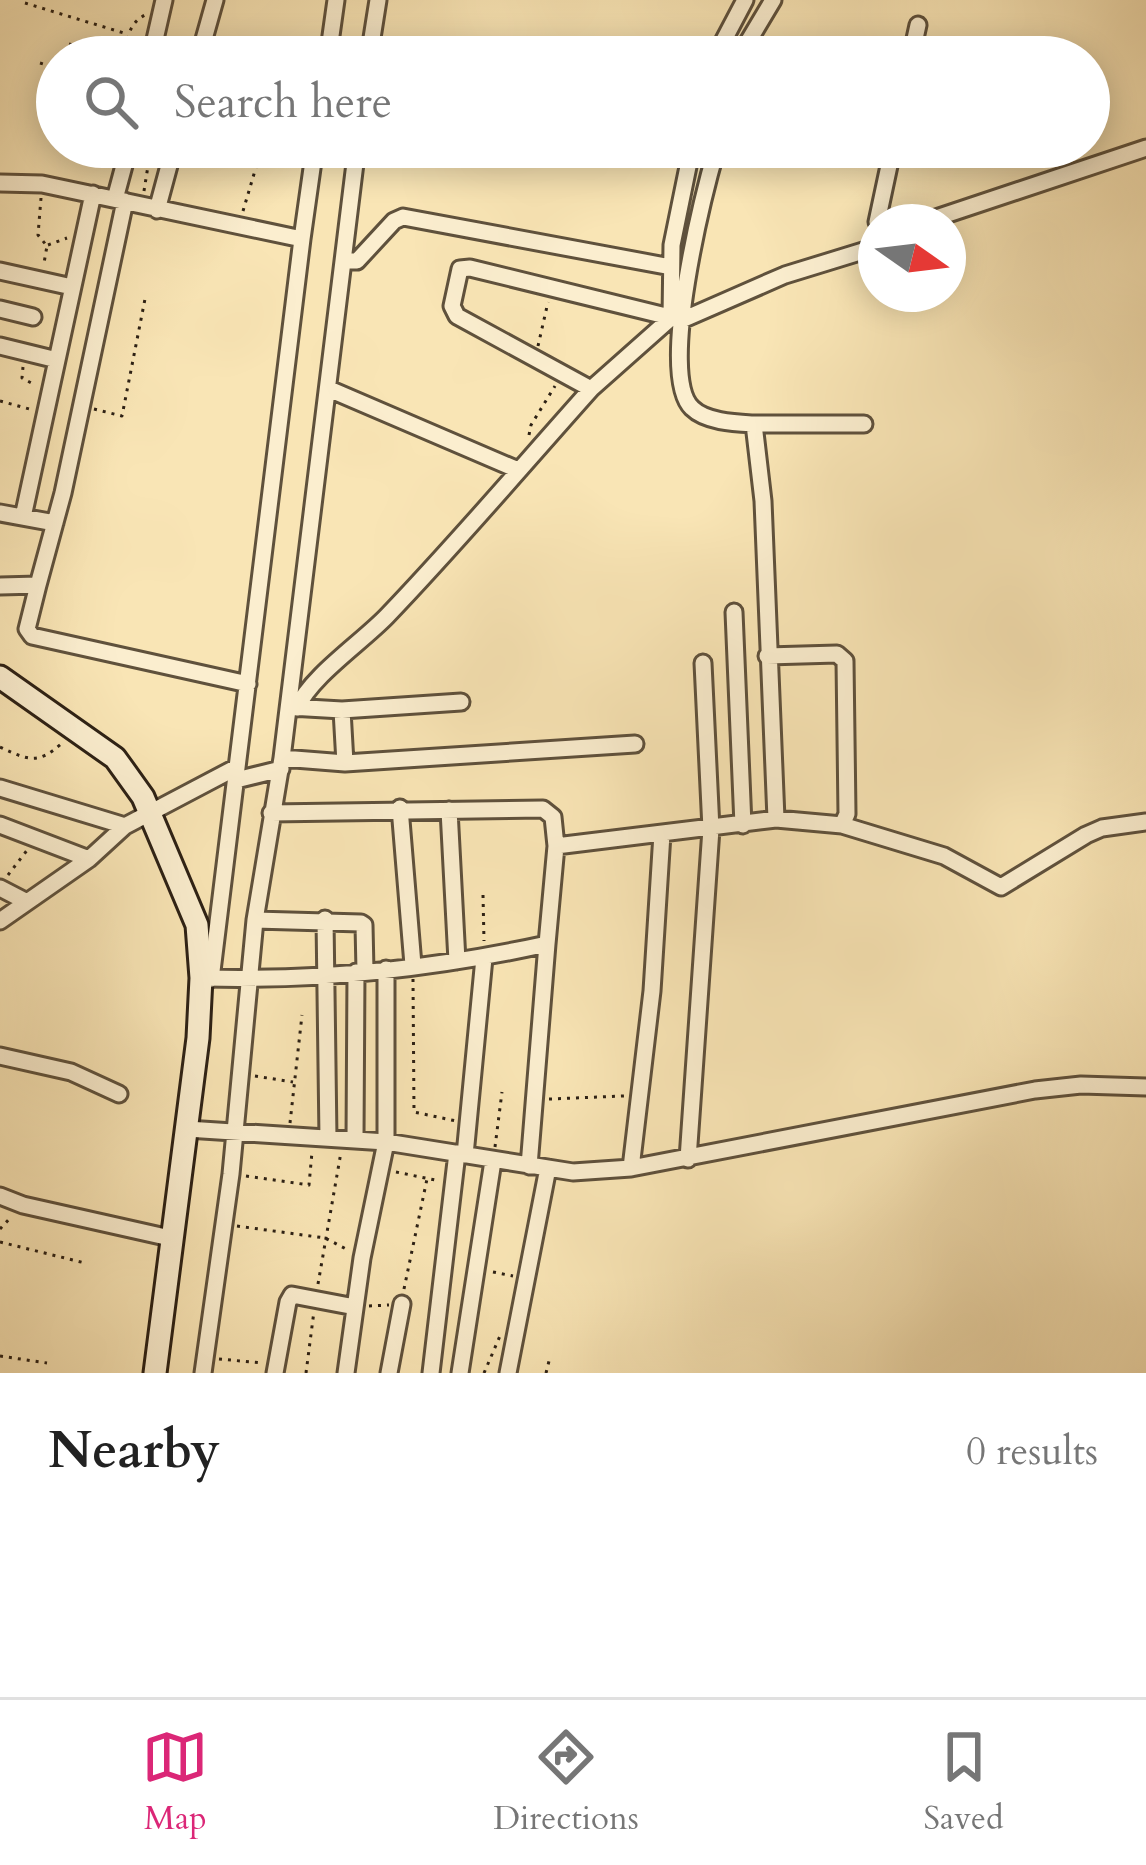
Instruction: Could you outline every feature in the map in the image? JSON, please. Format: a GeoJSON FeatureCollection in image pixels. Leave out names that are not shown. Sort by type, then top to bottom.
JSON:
{"type":"FeatureCollection","features":[{"type":"Feature","properties":{"kind":"main road"},"geometry":{"type":"LineString","coordinates":[[0,677],[115,758],[151,815],[197,925],[206,978],[155,1373]]}},
{"type":"Feature","properties":{"kind":"street"},"geometry":{"type":"LineString","coordinates":[[156,36],[164,0]]}},
{"type":"Feature","properties":{"kind":"street"},"geometry":{"type":"LineString","coordinates":[[205,36],[215,0]]}},
{"type":"Feature","properties":{"kind":"street"},"geometry":{"type":"LineString","coordinates":[[331,36],[336,0]]}},
{"type":"Feature","properties":{"kind":"street"},"geometry":{"type":"LineString","coordinates":[[373,36],[378,0]]}},
{"type":"Feature","properties":{"kind":"street"},"geometry":{"type":"LineString","coordinates":[[724,36],[746,0]]}},
{"type":"Feature","properties":{"kind":"street"},"geometry":{"type":"LineString","coordinates":[[752,36],[773,0]]}},
{"type":"Feature","properties":{"kind":"street"},"geometry":{"type":"LineString","coordinates":[[915,36],[917,25]]}},
{"type":"Feature","properties":{"kind":"street"},"geometry":{"type":"LineString","coordinates":[[1110,160],[1146,148]]}},
{"type":"Feature","properties":{"kind":"street"},"geometry":{"type":"LineString","coordinates":[[131,168],[135,204]]}},
{"type":"Feature","properties":{"kind":"street"},"geometry":{"type":"LineString","coordinates":[[160,168],[135,204],[27,629],[32,636],[248,684]]}},
{"type":"Feature","properties":{"kind":"street"},"geometry":{"type":"LineString","coordinates":[[312,168],[237,773],[206,978],[386,969],[484,958],[547,944]]}},
{"type":"Feature","properties":{"kind":"street"},"geometry":{"type":"LineString","coordinates":[[204,1365],[231,1174],[255,920],[271,813],[294,708],[354,168]]}},
{"type":"Feature","properties":{"kind":"street"},"geometry":{"type":"LineString","coordinates":[[687,168],[675,220],[671,267],[679,377],[690,407],[704,416],[754,424],[864,424]]}},
{"type":"Feature","properties":{"kind":"street"},"geometry":{"type":"LineString","coordinates":[[676,319],[711,168]]}},
{"type":"Feature","properties":{"kind":"street"},"geometry":{"type":"LineString","coordinates":[[881,204],[888,168]]}},
{"type":"Feature","properties":{"kind":"street"},"geometry":{"type":"LineString","coordinates":[[966,208],[1086,168]]}},
{"type":"Feature","properties":{"kind":"street"},"geometry":{"type":"LineString","coordinates":[[0,183],[42,184],[302,239]]}},
{"type":"Feature","properties":{"kind":"street"},"geometry":{"type":"LineString","coordinates":[[23,517],[93,194]]}},
{"type":"Feature","properties":{"kind":"street"},"geometry":{"type":"LineString","coordinates":[[343,261],[357,261],[394,221],[404,217],[671,267]]}},
{"type":"Feature","properties":{"kind":"street"},"geometry":{"type":"LineString","coordinates":[[294,708],[418,584],[591,389],[676,319],[785,275],[858,253]]}},
{"type":"Feature","properties":{"kind":"street"},"geometry":{"type":"LineString","coordinates":[[591,389],[457,316],[452,306],[460,269],[676,319]]}},
{"type":"Feature","properties":{"kind":"street"},"geometry":{"type":"LineString","coordinates":[[0,271],[72,287]]}},
{"type":"Feature","properties":{"kind":"street"},"geometry":{"type":"LineString","coordinates":[[0,309],[33,317]]}},
{"type":"Feature","properties":{"kind":"street"},"geometry":{"type":"LineString","coordinates":[[0,346],[58,361]]}},
{"type":"Feature","properties":{"kind":"street"},"geometry":{"type":"LineString","coordinates":[[329,389],[518,470]]}},
{"type":"Feature","properties":{"kind":"street"},"geometry":{"type":"LineString","coordinates":[[754,424],[764,501],[776,819]]}},
{"type":"Feature","properties":{"kind":"street"},"geometry":{"type":"LineString","coordinates":[[0,513],[55,523]]}},
{"type":"Feature","properties":{"kind":"street"},"geometry":{"type":"LineString","coordinates":[[0,586],[38,585]]}},
{"type":"Feature","properties":{"kind":"street"},"geometry":{"type":"LineString","coordinates":[[734,612],[743,825]]}},
{"type":"Feature","properties":{"kind":"street"},"geometry":{"type":"LineString","coordinates":[[767,656],[843,656],[849,807],[842,825]]}},
{"type":"Feature","properties":{"kind":"street"},"geometry":{"type":"LineString","coordinates":[[688,1159],[711,829],[703,663]]}},
{"type":"Feature","properties":{"kind":"street"},"geometry":{"type":"LineString","coordinates":[[294,708],[342,710],[461,702]]}},
{"type":"Feature","properties":{"kind":"street"},"geometry":{"type":"LineString","coordinates":[[342,710],[345,763]]}},
{"type":"Feature","properties":{"kind":"street"},"geometry":{"type":"LineString","coordinates":[[0,922],[88,859],[125,826],[237,773],[282,764],[634,745]]}},
{"type":"Feature","properties":{"kind":"street"},"geometry":{"type":"LineString","coordinates":[[0,788],[125,826]]}},
{"type":"Feature","properties":{"kind":"street"},"geometry":{"type":"LineString","coordinates":[[400,808],[413,965]]}},
{"type":"Feature","properties":{"kind":"street"},"geometry":{"type":"LineString","coordinates":[[271,813],[543,809],[553,817],[556,846],[529,1166]]}},
{"type":"Feature","properties":{"kind":"street"},"geometry":{"type":"LineString","coordinates":[[449,810],[457,961]]}},
{"type":"Feature","properties":{"kind":"street"},"geometry":{"type":"LineString","coordinates":[[556,846],[776,819],[842,825],[944,856],[1000,887],[1086,835],[1146,822]]}},
{"type":"Feature","properties":{"kind":"street"},"geometry":{"type":"LineString","coordinates":[[0,825],[88,859]]}},
{"type":"Feature","properties":{"kind":"street"},"geometry":{"type":"LineString","coordinates":[[631,1168],[652,991],[662,834]]}},
{"type":"Feature","properties":{"kind":"street"},"geometry":{"type":"LineString","coordinates":[[0,887],[27,902]]}},
{"type":"Feature","properties":{"kind":"street"},"geometry":{"type":"LineString","coordinates":[[255,920],[326,919],[364,925],[335,1138]]}},
{"type":"Feature","properties":{"kind":"street"},"geometry":{"type":"LineString","coordinates":[[326,919],[335,1138]]}},
{"type":"Feature","properties":{"kind":"street"},"geometry":{"type":"LineString","coordinates":[[431,1373],[467,1123],[484,958]]}},
{"type":"Feature","properties":{"kind":"street"},"geometry":{"type":"LineString","coordinates":[[346,1373],[362,1258],[386,1142],[386,969]]}},
{"type":"Feature","properties":{"kind":"street"},"geometry":{"type":"LineString","coordinates":[[0,1056],[71,1072],[119,1094]]}},
{"type":"Feature","properties":{"kind":"street"},"geometry":{"type":"LineString","coordinates":[[187,1130],[386,1142],[592,1172],[688,1159],[1035,1090],[1081,1085],[1146,1087]]}},
{"type":"Feature","properties":{"kind":"street"},"geometry":{"type":"LineString","coordinates":[[460,1373],[493,1161]]}},
{"type":"Feature","properties":{"kind":"street"},"geometry":{"type":"LineString","coordinates":[[508,1373],[548,1168]]}},
{"type":"Feature","properties":{"kind":"street"},"geometry":{"type":"LineString","coordinates":[[0,1196],[170,1238]]}},
{"type":"Feature","properties":{"kind":"street"},"geometry":{"type":"LineString","coordinates":[[276,1368],[292,1295],[355,1307]]}},
{"type":"Feature","properties":{"kind":"street"},"geometry":{"type":"LineString","coordinates":[[389,1373],[402,1304]]}},
{"type":"Feature","properties":{"kind":"path"},"geometry":{"type":"LineString","coordinates":[[25,3],[128,34],[136,19],[147,14],[160,19]]}},
{"type":"Feature","properties":{"kind":"path"},"geometry":{"type":"LineString","coordinates":[[135,204],[146,168]]}},
{"type":"Feature","properties":{"kind":"path"},"geometry":{"type":"LineString","coordinates":[[238,224],[255,168]]}},
{"type":"Feature","properties":{"kind":"path"},"geometry":{"type":"LineString","coordinates":[[41,280],[47,246],[38,235],[42,184]]}},
{"type":"Feature","properties":{"kind":"path"},"geometry":{"type":"LineString","coordinates":[[47,246],[69,237]]}},
{"type":"Feature","properties":{"kind":"path"},"geometry":{"type":"LineString","coordinates":[[535,359],[551,289]]}},
{"type":"Feature","properties":{"kind":"path"},"geometry":{"type":"LineString","coordinates":[[80,406],[122,416],[145,299]]}},
{"type":"Feature","properties":{"kind":"path"},"geometry":{"type":"LineString","coordinates":[[26,352],[22,378],[50,390]]}},
{"type":"Feature","properties":{"kind":"path"},"geometry":{"type":"LineString","coordinates":[[540,447],[529,430],[562,375]]}},
{"type":"Feature","properties":{"kind":"path"},"geometry":{"type":"LineString","coordinates":[[0,401],[44,414]]}},
{"type":"Feature","properties":{"kind":"path"},"geometry":{"type":"LineString","coordinates":[[0,747],[30,761],[43,760],[77,729]]}},
{"type":"Feature","properties":{"kind":"path"},"geometry":{"type":"LineString","coordinates":[[0,887],[38,836]]}},
{"type":"Feature","properties":{"kind":"path"},"geometry":{"type":"LineString","coordinates":[[483,895],[484,958]]}},
{"type":"Feature","properties":{"kind":"path"},"geometry":{"type":"LineString","coordinates":[[413,965],[414,1112],[467,1123]]}},
{"type":"Feature","properties":{"kind":"path"},"geometry":{"type":"LineString","coordinates":[[288,1137],[302,1015]]}},
{"type":"Feature","properties":{"kind":"path"},"geometry":{"type":"LineString","coordinates":[[242,1073],[294,1083]]}},
{"type":"Feature","properties":{"kind":"path"},"geometry":{"type":"LineString","coordinates":[[493,1161],[502,1092]]}},
{"type":"Feature","properties":{"kind":"path"},"geometry":{"type":"LineString","coordinates":[[536,1099],[637,1095]]}},
{"type":"Feature","properties":{"kind":"path"},"geometry":{"type":"LineString","coordinates":[[231,1174],[309,1185],[335,1138]]}},
{"type":"Feature","properties":{"kind":"path"},"geometry":{"type":"LineString","coordinates":[[306,1373],[335,1138]]}},
{"type":"Feature","properties":{"kind":"path"},"geometry":{"type":"LineString","coordinates":[[355,1307],[402,1304],[427,1179],[381,1169]]}},
{"type":"Feature","properties":{"kind":"path"},"geometry":{"type":"LineString","coordinates":[[224,1225],[325,1238],[362,1258]]}},
{"type":"Feature","properties":{"kind":"path"},"geometry":{"type":"LineString","coordinates":[[0,1242],[85,1263]]}},
{"type":"Feature","properties":{"kind":"path"},"geometry":{"type":"LineString","coordinates":[[477,1269],[525,1278]]}},
{"type":"Feature","properties":{"kind":"path"},"geometry":{"type":"LineString","coordinates":[[0,1356],[47,1364]]}},
{"type":"Feature","properties":{"kind":"path"},"geometry":{"type":"LineString","coordinates":[[546,1373],[549,1361]]}},
{"type":"Feature","properties":{"kind":"path"},"geometry":{"type":"LineString","coordinates":[[204,1365],[276,1368]]}}]}
